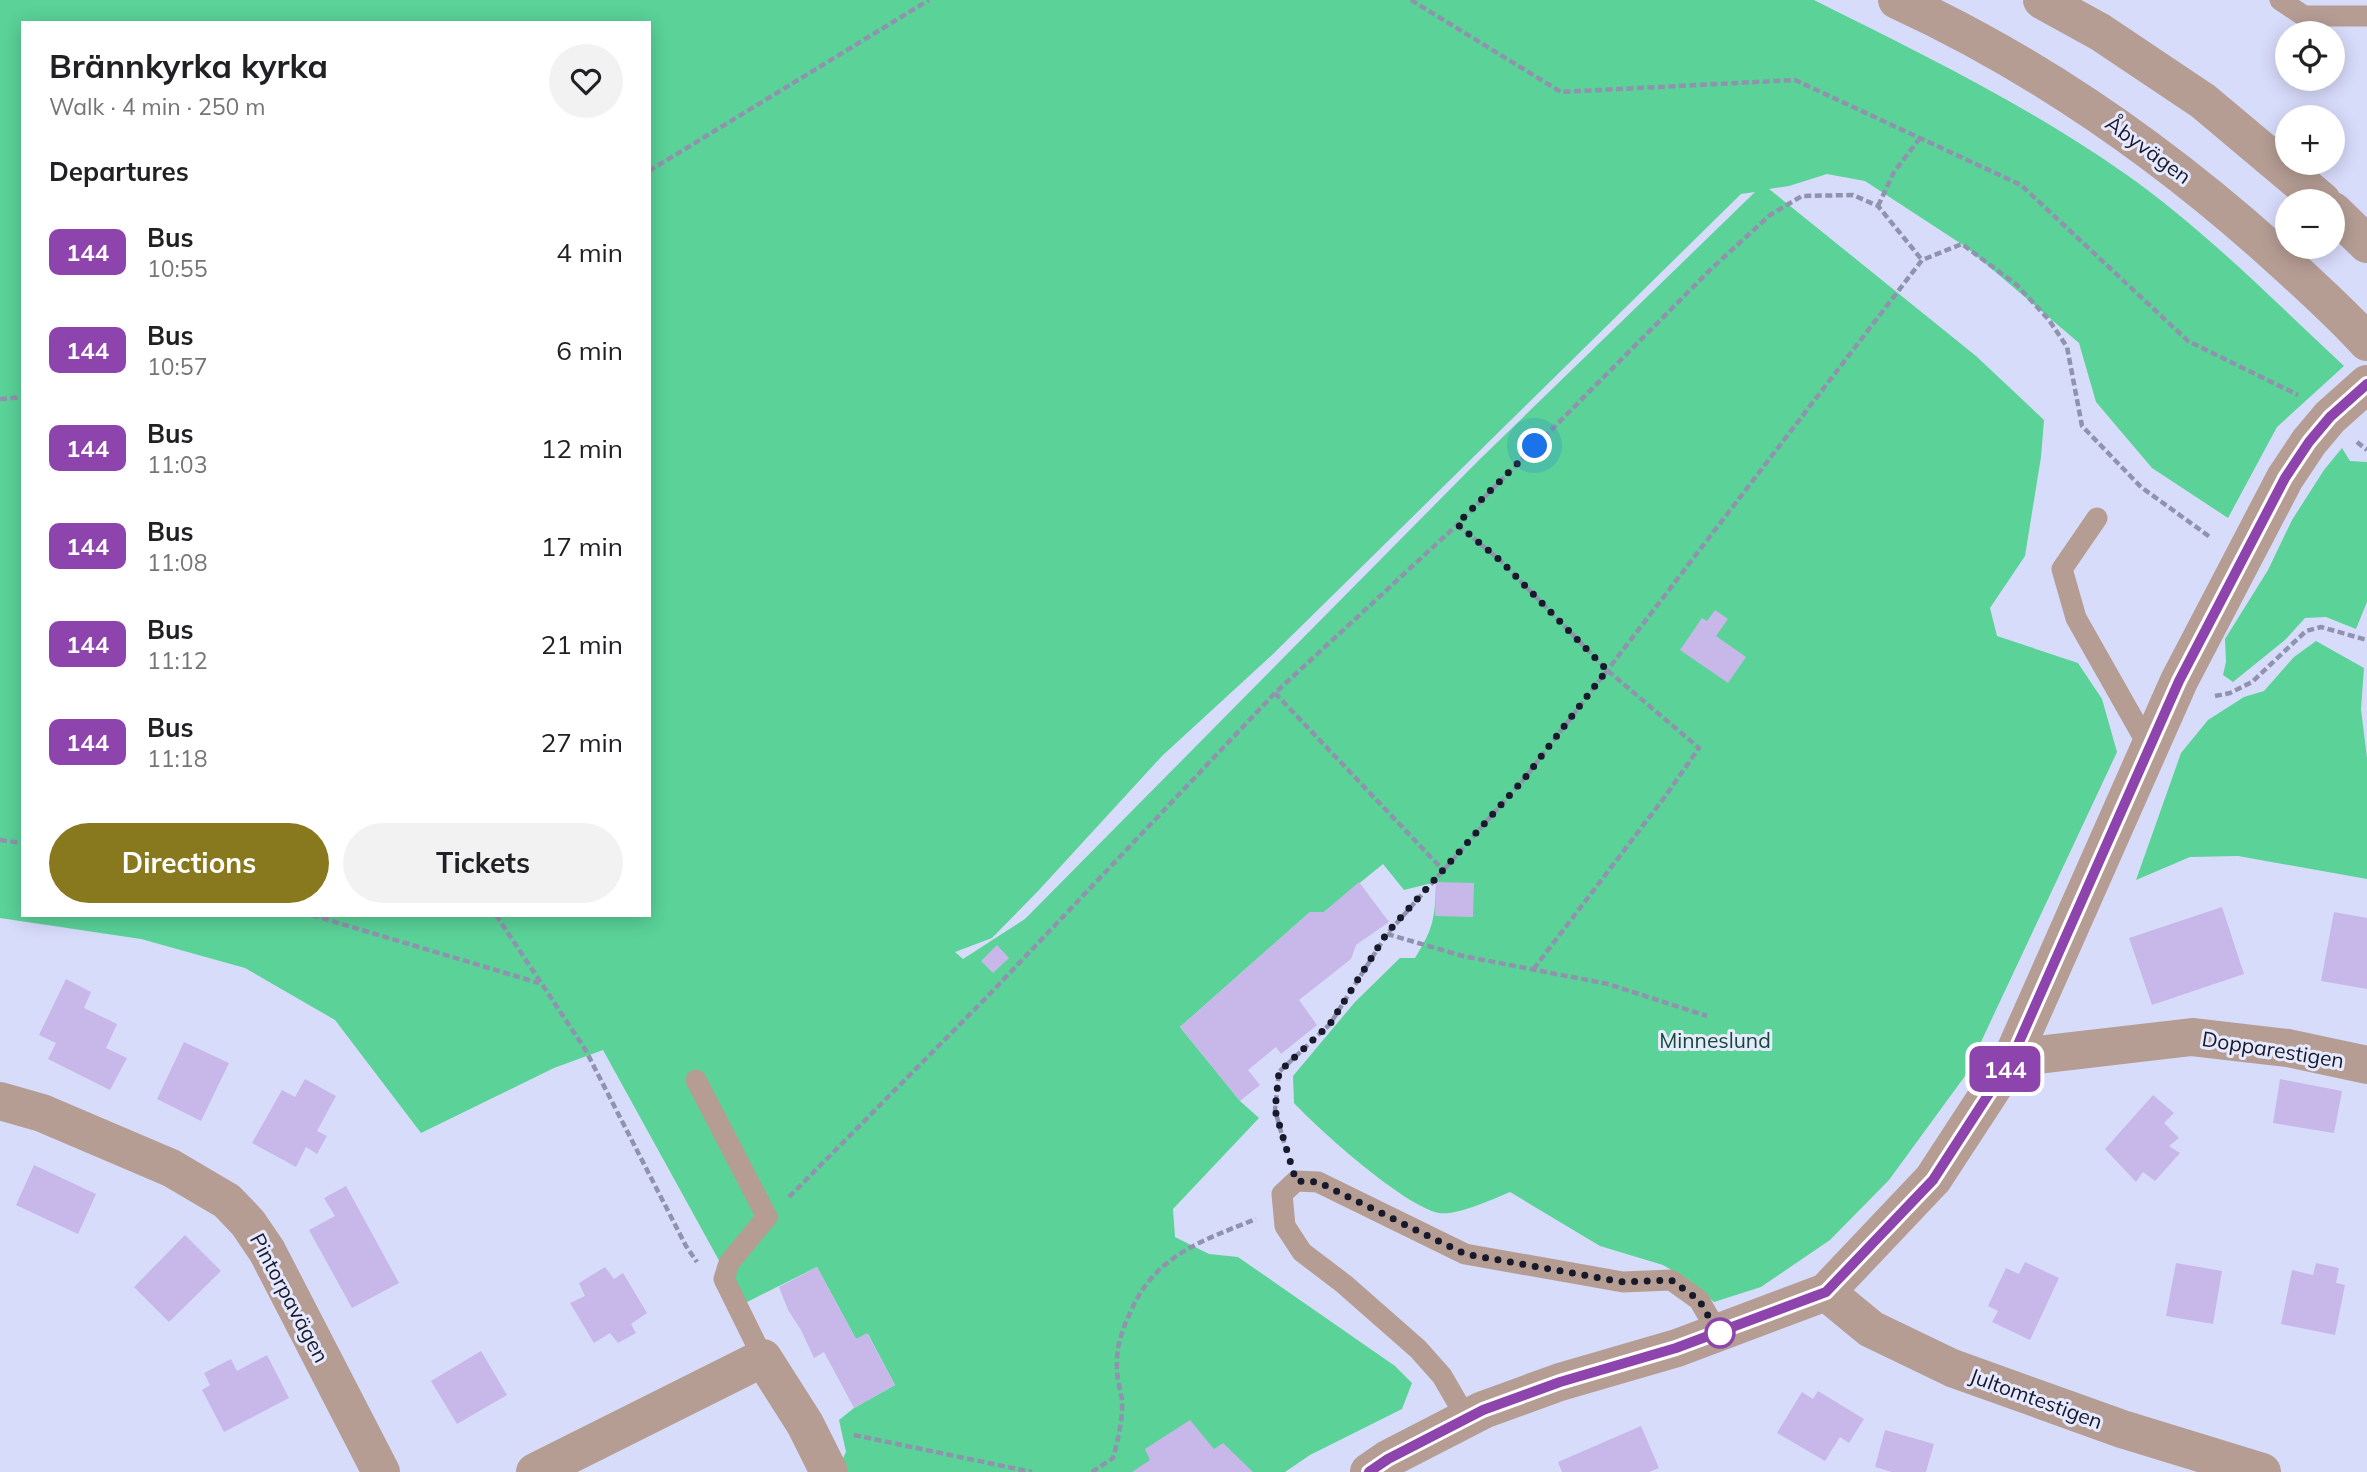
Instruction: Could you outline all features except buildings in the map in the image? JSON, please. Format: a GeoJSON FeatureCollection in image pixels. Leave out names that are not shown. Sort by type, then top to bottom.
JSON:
{"type":"FeatureCollection","features":[{"type":"Feature","properties":{"kind":"street","name":"Åbyvägen"},"geometry":{"type":"LineString","coordinates":[[1897,0],[2021,66],[2118,126],[2249,230],[2326,300],[2367,342]]}},
{"type":"Feature","properties":{"kind":"street"},"geometry":{"type":"LineString","coordinates":[[2042,0],[2100,32],[2203,101],[2308,189]]}},
{"type":"Feature","properties":{"kind":"street"},"geometry":{"type":"LineString","coordinates":[[2345,223],[2367,244]]}},
{"type":"Feature","properties":{"kind":"street"},"geometry":{"type":"LineString","coordinates":[[1369,1472],[1388,1459],[1483,1410],[1560,1382],[1676,1348],[1826,1292],[1933,1180],[2012,1058],[2179,681],[2285,478],[2330,417],[2367,384]]}},
{"type":"Feature","properties":{"kind":"street","name":"Dopparestigen"},"geometry":{"type":"LineString","coordinates":[[2012,1058],[2192,1037],[2288,1048],[2367,1065]]}},
{"type":"Feature","properties":{"kind":"street","name":"Pintorpavägen"},"geometry":{"type":"LineString","coordinates":[[0,1101],[42,1113],[171,1168],[227,1201],[248,1223],[267,1251],[381,1472]]}},
{"type":"Feature","properties":{"kind":"street","name":"Jultomtestigen"},"geometry":{"type":"LineString","coordinates":[[1826,1292],[1871,1329],[1952,1368],[2122,1429],[2262,1472]]}},
{"type":"Feature","properties":{"kind":"street"},"geometry":{"type":"LineString","coordinates":[[535,1472],[763,1358],[805,1424],[830,1472]]}},
{"type":"Feature","properties":{"kind":"lane"},"geometry":{"type":"LineString","coordinates":[[2280,0],[2304,16],[2367,16]]}},
{"type":"Feature","properties":{"kind":"lane"},"geometry":{"type":"LineString","coordinates":[[2096,517],[2062,569],[2076,618],[2149,747]]}},
{"type":"Feature","properties":{"kind":"lane"},"geometry":{"type":"LineString","coordinates":[[696,1080],[767,1217],[729,1263],[724,1279],[763,1358]]}},
{"type":"Feature","properties":{"kind":"lane"},"geometry":{"type":"LineString","coordinates":[[1467,1419],[1442,1376],[1418,1349],[1344,1284],[1302,1252],[1285,1226],[1282,1194],[1296,1181],[1318,1182],[1465,1254],[1623,1282],[1671,1280],[1699,1300],[1718,1333]]}},
{"type":"Feature","properties":{"kind":"path"},"geometry":{"type":"LineString","coordinates":[[651,170],[929,0]]}},
{"type":"Feature","properties":{"kind":"path"},"geometry":{"type":"LineString","coordinates":[[1411,0],[1561,92],[1795,80],[1920,138],[2021,186],[2188,341],[2295,393],[2330,417],[2367,450]]}},
{"type":"Feature","properties":{"kind":"path"},"geometry":{"type":"LineString","coordinates":[[1878,206],[1894,172],[1920,138]]}},
{"type":"Feature","properties":{"kind":"path"},"geometry":{"type":"LineString","coordinates":[[767,1217],[988,997],[1275,693],[1457,524],[1711,269],[1770,215],[1802,195],[1853,195],[1878,206],[1922,260]]}},
{"type":"Feature","properties":{"kind":"path"},"geometry":{"type":"LineString","coordinates":[[1296,1181],[1275,1110],[1279,1072],[1330,1024],[1387,933],[1524,779],[1922,260],[1962,244],[2017,285],[2049,320],[2067,347],[2082,426],[2141,486],[2190,524],[2243,558]]}},
{"type":"Feature","properties":{"kind":"path"},"geometry":{"type":"LineString","coordinates":[[0,399],[21,397]]}},
{"type":"Feature","properties":{"kind":"path"},"geometry":{"type":"LineString","coordinates":[[1457,524],[1501,561],[1607,670],[1699,748],[1532,971]]}},
{"type":"Feature","properties":{"kind":"path"},"geometry":{"type":"LineString","coordinates":[[2252,682],[2306,631],[2321,627],[2367,639]]}},
{"type":"Feature","properties":{"kind":"path"},"geometry":{"type":"LineString","coordinates":[[1275,693],[1443,870]]}},
{"type":"Feature","properties":{"kind":"path"},"geometry":{"type":"LineString","coordinates":[[0,840],[21,843]]}},
{"type":"Feature","properties":{"kind":"path"},"geometry":{"type":"LineString","coordinates":[[319,917],[540,983]]}},
{"type":"Feature","properties":{"kind":"path"},"geometry":{"type":"LineString","coordinates":[[497,917],[585,1049],[686,1246],[701,1268]]}},
{"type":"Feature","properties":{"kind":"path"},"geometry":{"type":"LineString","coordinates":[[1387,933],[1462,956],[1608,984],[1707,1016]]}},
{"type":"Feature","properties":{"kind":"path"},"geometry":{"type":"LineString","coordinates":[[1092,1472],[1113,1458],[1120,1431],[1122,1403],[1116,1364],[1120,1335],[1138,1294],[1158,1268],[1198,1242],[1284,1208]]}},
{"type":"Feature","properties":{"kind":"path"},"geometry":{"type":"LineString","coordinates":[[805,1424],[1032,1472]]}},
{"type":"Feature","properties":{"kind":"green space","name":"Minneslund"},"geometry":{"type":"Polygon","coordinates":[[[0,0],[1814,0],[2011,102],[2124,173],[2210,241],[2344,366],[2277,427],[2228,518],[2152,468],[2096,402],[2079,343],[1966,247],[1865,181],[1827,174],[1789,186],[1769,189],[1976,356],[2044,420],[2041,457],[2025,556],[1990,608],[1997,636],[2078,663],[2102,699],[2117,752],[1965,1076],[1889,1180],[1830,1240],[1761,1287],[1714,1302],[1689,1280],[1663,1265],[1600,1246],[1510,1192],[1455,1212],[1439,1213],[1424,1207],[1405,1197],[1363,1166],[1306,1115],[1294,1103],[1293,1076],[1355,1002],[1400,958],[1415,958],[1432,922],[1436,882],[1404,890],[1383,864],[1324,912],[1310,912],[1180,1027],[1240,1101],[1259,1118],[1173,1209],[1175,1237],[1209,1254],[1238,1257],[1395,1366],[1412,1383],[1402,1409],[1310,1455],[1285,1472],[838,1472],[846,1452],[839,1420],[854,1408],[895,1385],[868,1334],[856,1339],[817,1267],[743,1304],[603,1050],[554,1068],[421,1133],[335,1020],[245,968],[141,939],[0,918],[0,0]],[[1755,192],[1741,194],[1272,655],[1162,756],[992,938],[955,952],[963,959],[1025,919],[1478,461],[1755,192]]]}},
{"type":"Feature","properties":{"kind":"green space"},"geometry":{"type":"Polygon","coordinates":[[[2342,448],[2350,461],[2367,462],[2367,602],[2356,629],[2326,617],[2305,618],[2285,640],[2233,682],[2223,675],[2226,662],[2225,639],[2268,570],[2292,520],[2324,470],[2342,448]]]}},
{"type":"Feature","properties":{"kind":"green space"},"geometry":{"type":"Polygon","coordinates":[[[2316,641],[2364,668],[2361,709],[2367,758],[2367,879],[2238,856],[2190,857],[2136,880],[2181,753],[2208,720],[2244,697],[2264,691],[2294,657],[2316,641]]]}},
{"type":"Feature","properties":{"kind":"bus line","name":"144"},"geometry":{"type":"LineString","coordinates":[[1369,1472],[1388,1459],[1483,1410],[1560,1382],[1676,1348],[1826,1292],[1933,1180],[2012,1058],[2179,681],[2285,478],[2330,417],[2367,384]]}},
{"type":"Feature","properties":{"kind":"route"},"geometry":{"type":"LineString","coordinates":[[1535,446],[1457,524],[1501,561],[1607,670],[1524,779],[1387,933],[1330,1024],[1279,1072],[1275,1110],[1296,1181],[1318,1182],[1465,1254],[1623,1282],[1671,1280],[1699,1300],[1720,1333]]}}]}
